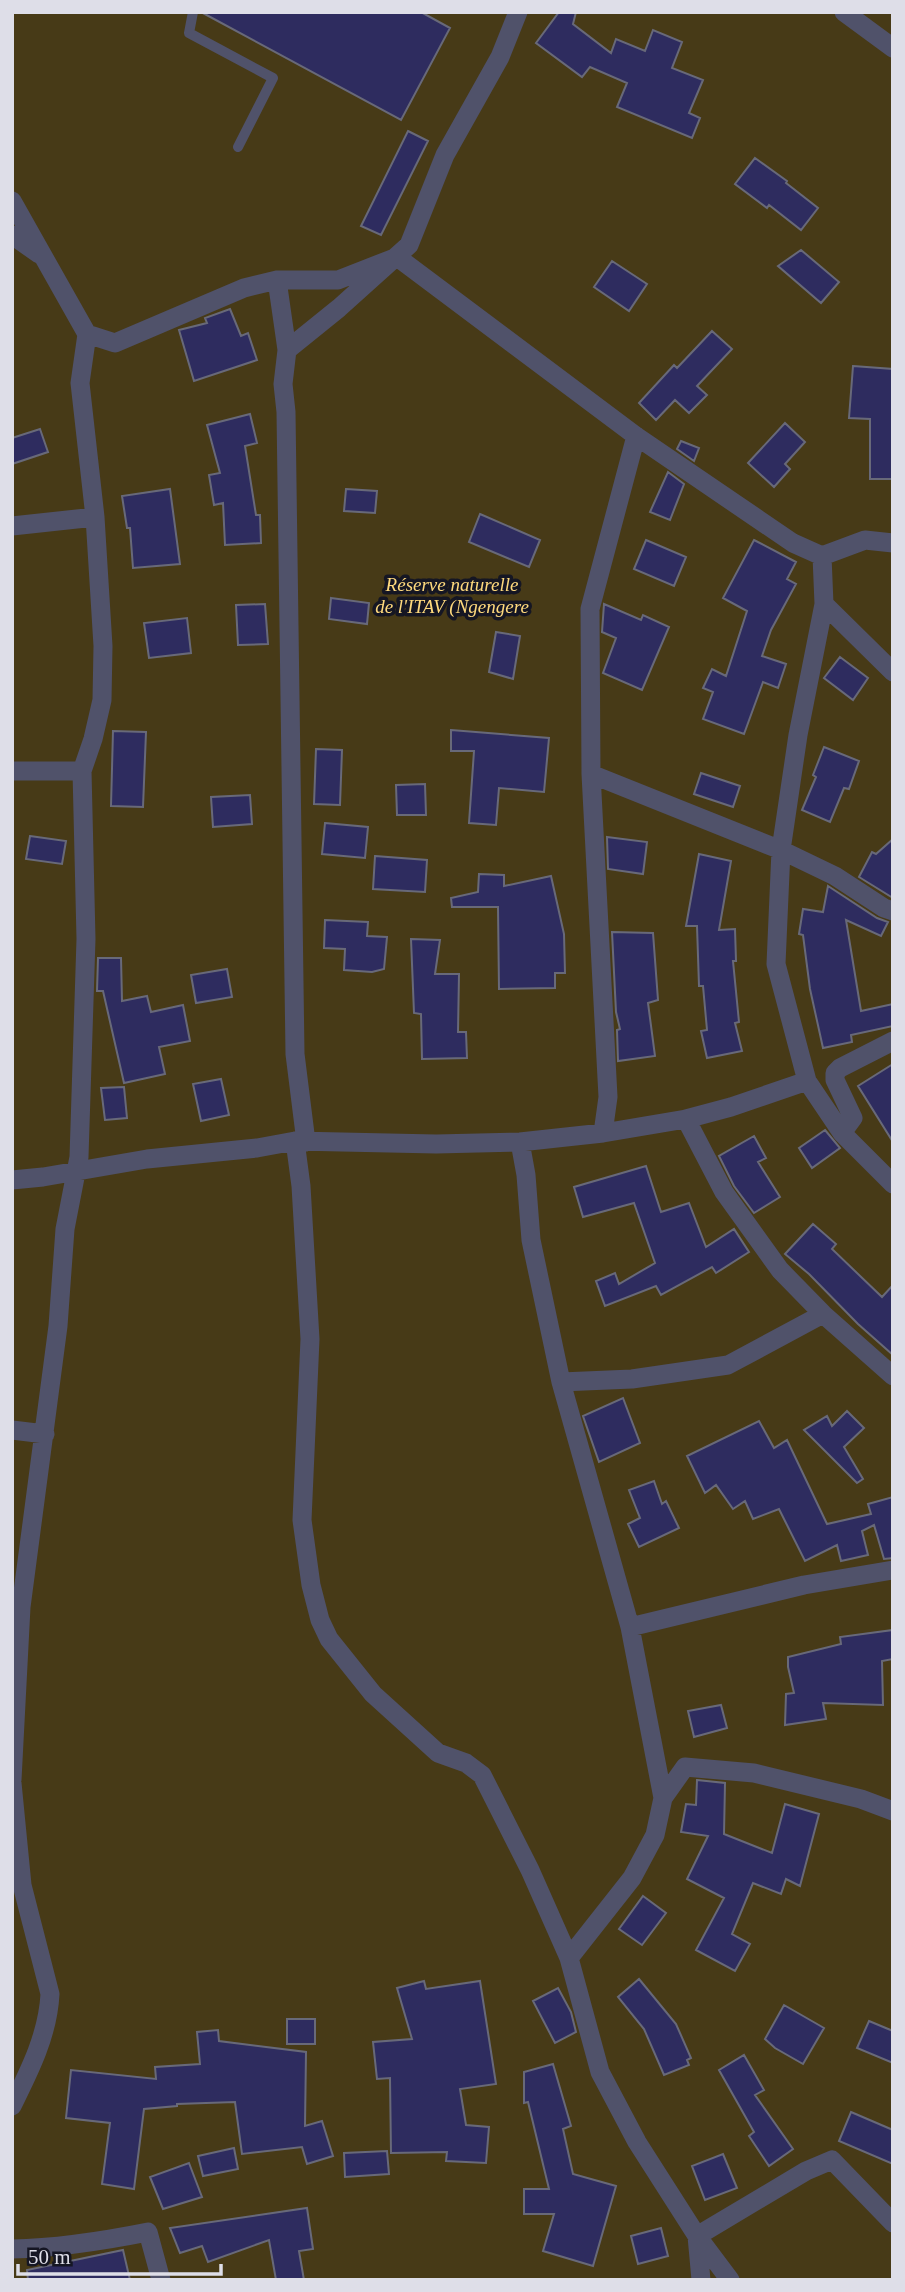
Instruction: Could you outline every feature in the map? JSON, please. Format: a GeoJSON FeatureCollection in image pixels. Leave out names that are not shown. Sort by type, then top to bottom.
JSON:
{"type":"FeatureCollection","features":[{"type":"Feature","properties":{"kind":"street"},"geometry":{"type":"LineString","coordinates":[[287,349],[409,245],[445,155],[500,57],[518,12]]}},
{"type":"Feature","properties":{"kind":"street"},"geometry":{"type":"LineString","coordinates":[[844,12],[893,48]]}},
{"type":"Feature","properties":{"kind":"street"},"geometry":{"type":"LineString","coordinates":[[12,201],[87,334],[80,383],[95,517],[103,646],[102,700],[82,771],[86,940],[80,1132],[65,1229],[58,1326],[45,1434],[17,1618],[12,1782],[22,1885],[50,1994],[49,2010],[38,2054],[12,2106]]}},
{"type":"Feature","properties":{"kind":"street"},"geometry":{"type":"LineString","coordinates":[[12,235],[45,258]]}},
{"type":"Feature","properties":{"kind":"street"},"geometry":{"type":"LineString","coordinates":[[87,334],[115,343],[244,288],[277,280],[338,280],[397,257]]}},
{"type":"Feature","properties":{"kind":"street"},"geometry":{"type":"LineString","coordinates":[[397,257],[636,436],[793,543],[822,556],[865,540],[893,543]]}},
{"type":"Feature","properties":{"kind":"street"},"geometry":{"type":"LineString","coordinates":[[277,280],[287,349],[283,384],[286,412],[295,1055],[310,1339],[302,1520],[311,1585],[320,1620],[329,1639],[373,1694],[438,1753],[466,1763],[482,1774],[530,1870],[569,1958],[600,2072],[637,2142],[697,2236],[730,2280]]}},
{"type":"Feature","properties":{"kind":"street"},"geometry":{"type":"LineString","coordinates":[[603,1133],[608,1097],[591,774],[590,609],[636,436]]}},
{"type":"Feature","properties":{"kind":"street"},"geometry":{"type":"LineString","coordinates":[[12,526],[95,517]]}},
{"type":"Feature","properties":{"kind":"street"},"geometry":{"type":"LineString","coordinates":[[822,556],[824,604],[781,850],[776,964],[807,1081],[842,1133],[893,1184]]}},
{"type":"Feature","properties":{"kind":"street"},"geometry":{"type":"LineString","coordinates":[[824,604],[893,672]]}},
{"type":"Feature","properties":{"kind":"street"},"geometry":{"type":"LineString","coordinates":[[12,771],[82,771]]}},
{"type":"Feature","properties":{"kind":"street"},"geometry":{"type":"LineString","coordinates":[[591,774],[781,850],[835,876],[893,911]]}},
{"type":"Feature","properties":{"kind":"street"},"geometry":{"type":"LineString","coordinates":[[842,1133],[853,1118],[835,1080],[835,1073],[893,1041]]}},
{"type":"Feature","properties":{"kind":"street"},"geometry":{"type":"LineString","coordinates":[[12,1180],[147,1159],[301,1141],[436,1144],[520,1142],[603,1133],[686,1119],[807,1081]]}},
{"type":"Feature","properties":{"kind":"street"},"geometry":{"type":"LineString","coordinates":[[686,1119],[724,1192],[780,1270],[823,1314],[893,1376]]}},
{"type":"Feature","properties":{"kind":"street"},"geometry":{"type":"LineString","coordinates":[[520,1142],[526,1175],[531,1240],[561,1382],[630,1627],[663,1798],[655,1835],[632,1878],[569,1958]]}},
{"type":"Feature","properties":{"kind":"street"},"geometry":{"type":"LineString","coordinates":[[561,1382],[632,1379],[728,1365],[823,1314]]}},
{"type":"Feature","properties":{"kind":"street"},"geometry":{"type":"LineString","coordinates":[[12,1430],[45,1434]]}},
{"type":"Feature","properties":{"kind":"street"},"geometry":{"type":"LineString","coordinates":[[630,1627],[804,1585],[893,1570]]}},
{"type":"Feature","properties":{"kind":"street"},"geometry":{"type":"LineString","coordinates":[[663,1798],[685,1767],[754,1773],[860,1799],[893,1811]]}},
{"type":"Feature","properties":{"kind":"street"},"geometry":{"type":"LineString","coordinates":[[697,2236],[806,2171],[832,2160],[893,2223]]}},
{"type":"Feature","properties":{"kind":"street"},"geometry":{"type":"LineString","coordinates":[[12,2249],[111,2240],[148,2232],[161,2280]]}},
{"type":"Feature","properties":{"kind":"street"},"geometry":{"type":"LineString","coordinates":[[697,2236],[701,2280]]}},
{"type":"Feature","properties":{"kind":"lane"},"geometry":{"type":"LineString","coordinates":[[193,12],[189,33],[274,78],[238,148]]}},
{"type":"Feature","properties":{"kind":"green space","name":"Réserve naturelle de l'ITAV (Ngengere"},"geometry":{"type":"Polygon","coordinates":[[[12,12],[893,12],[893,2280],[12,2280],[12,12]]]}},
{"type":"Feature","properties":{"kind":"building"},"geometry":{"type":"Polygon","coordinates":[[[201,12],[421,12],[450,28],[401,120],[201,12]]]}},
{"type":"Feature","properties":{"kind":"building"},"geometry":{"type":"Polygon","coordinates":[[[559,12],[576,12],[573,24],[611,53],[616,39],[645,51],[653,30],[682,42],[672,68],[703,80],[689,113],[700,118],[692,138],[617,107],[627,83],[590,67],[582,77],[536,43],[559,12]]]}},
{"type":"Feature","properties":{"kind":"building"},"geometry":{"type":"Polygon","coordinates":[[[408,131],[428,141],[381,235],[361,226],[408,131]]]}},
{"type":"Feature","properties":{"kind":"building"},"geometry":{"type":"Polygon","coordinates":[[[755,158],[818,208],[801,230],[769,205],[767,208],[735,184],[755,158]]]}},
{"type":"Feature","properties":{"kind":"building"},"geometry":{"type":"Polygon","coordinates":[[[801,250],[839,282],[821,303],[778,266],[801,250]]]}},
{"type":"Feature","properties":{"kind":"building"},"geometry":{"type":"Polygon","coordinates":[[[612,261],[647,284],[629,311],[594,287],[612,261]]]}},
{"type":"Feature","properties":{"kind":"building"},"geometry":{"type":"Polygon","coordinates":[[[230,309],[241,336],[248,333],[257,360],[194,381],[179,330],[207,323],[205,318],[230,309]]]}},
{"type":"Feature","properties":{"kind":"building"},"geometry":{"type":"Polygon","coordinates":[[[712,331],[732,349],[697,386],[707,395],[689,413],[675,400],[656,420],[639,403],[674,365],[677,368],[712,331]]]}},
{"type":"Feature","properties":{"kind":"building"},"geometry":{"type":"Polygon","coordinates":[[[853,366],[893,369],[893,479],[870,479],[870,419],[849,418],[853,366]]]}},
{"type":"Feature","properties":{"kind":"building"},"geometry":{"type":"Polygon","coordinates":[[[250,414],[257,443],[245,446],[256,515],[260,515],[261,543],[225,545],[223,503],[214,505],[209,475],[220,473],[207,425],[250,414]]]}},
{"type":"Feature","properties":{"kind":"building"},"geometry":{"type":"Polygon","coordinates":[[[785,423],[805,442],[785,464],[790,469],[774,487],[748,463],[785,423]]]}},
{"type":"Feature","properties":{"kind":"building"},"geometry":{"type":"Polygon","coordinates":[[[40,429],[48,452],[12,464],[12,438],[40,429]]]}},
{"type":"Feature","properties":{"kind":"building"},"geometry":{"type":"Polygon","coordinates":[[[681,441],[699,448],[694,461],[677,449],[681,441]]]}},
{"type":"Feature","properties":{"kind":"building"},"geometry":{"type":"Polygon","coordinates":[[[668,472],[684,484],[670,520],[650,512],[668,472]]]}},
{"type":"Feature","properties":{"kind":"building"},"geometry":{"type":"Polygon","coordinates":[[[170,489],[180,564],[133,568],[130,528],[127,528],[122,496],[170,489]]]}},
{"type":"Feature","properties":{"kind":"building"},"geometry":{"type":"Polygon","coordinates":[[[346,489],[377,491],[375,513],[344,511],[346,489]]]}},
{"type":"Feature","properties":{"kind":"building"},"geometry":{"type":"Polygon","coordinates":[[[480,514],[540,540],[529,567],[469,542],[480,514]]]}},
{"type":"Feature","properties":{"kind":"building"},"geometry":{"type":"Polygon","coordinates":[[[646,540],[686,557],[674,586],[634,569],[646,540]]]}},
{"type":"Feature","properties":{"kind":"building"},"geometry":{"type":"Polygon","coordinates":[[[754,540],[796,562],[787,579],[796,584],[771,630],[762,656],[786,664],[778,688],[763,682],[744,734],[703,719],[713,692],[703,688],[712,669],[726,676],[747,611],[723,598],[754,540]]]}},
{"type":"Feature","properties":{"kind":"building"},"geometry":{"type":"Polygon","coordinates":[[[331,598],[369,603],[367,624],[329,619],[331,598]]]}},
{"type":"Feature","properties":{"kind":"building"},"geometry":{"type":"Polygon","coordinates":[[[265,604],[268,644],[238,645],[236,605],[265,604]]]}},
{"type":"Feature","properties":{"kind":"building"},"geometry":{"type":"Polygon","coordinates":[[[604,604],[641,620],[643,615],[669,627],[642,690],[603,673],[616,638],[602,632],[604,604]]]}},
{"type":"Feature","properties":{"kind":"building"},"geometry":{"type":"Polygon","coordinates":[[[187,618],[191,653],[149,658],[144,623],[187,618]]]}},
{"type":"Feature","properties":{"kind":"building"},"geometry":{"type":"Polygon","coordinates":[[[496,632],[520,636],[513,679],[489,672],[496,632]]]}},
{"type":"Feature","properties":{"kind":"building"},"geometry":{"type":"Polygon","coordinates":[[[840,657],[868,678],[853,700],[824,678],[840,657]]]}},
{"type":"Feature","properties":{"kind":"building"},"geometry":{"type":"Polygon","coordinates":[[[451,730],[549,738],[544,792],[499,788],[496,825],[469,823],[474,751],[451,751],[451,730]]]}},
{"type":"Feature","properties":{"kind":"building"},"geometry":{"type":"Polygon","coordinates":[[[113,731],[146,732],[143,807],[111,806],[113,731]]]}},
{"type":"Feature","properties":{"kind":"building"},"geometry":{"type":"Polygon","coordinates":[[[824,747],[859,761],[849,789],[844,788],[830,822],[802,810],[816,777],[813,775],[824,747]]]}},
{"type":"Feature","properties":{"kind":"building"},"geometry":{"type":"Polygon","coordinates":[[[316,749],[342,750],[340,805],[314,804],[316,749]]]}},
{"type":"Feature","properties":{"kind":"building"},"geometry":{"type":"Polygon","coordinates":[[[701,773],[740,786],[733,807],[694,794],[701,773]]]}},
{"type":"Feature","properties":{"kind":"building"},"geometry":{"type":"Polygon","coordinates":[[[425,784],[426,815],[397,815],[396,785],[425,784]]]}},
{"type":"Feature","properties":{"kind":"building"},"geometry":{"type":"Polygon","coordinates":[[[250,795],[252,824],[213,827],[211,797],[250,795]]]}},
{"type":"Feature","properties":{"kind":"building"},"geometry":{"type":"Polygon","coordinates":[[[325,823],[368,827],[365,858],[322,854],[325,823]]]}},
{"type":"Feature","properties":{"kind":"building"},"geometry":{"type":"Polygon","coordinates":[[[30,836],[66,841],[62,864],[26,859],[30,836]]]}},
{"type":"Feature","properties":{"kind":"building"},"geometry":{"type":"Polygon","coordinates":[[[607,837],[647,842],[643,874],[608,869],[607,837]]]}},
{"type":"Feature","properties":{"kind":"building"},"geometry":{"type":"Polygon","coordinates":[[[893,839],[893,898],[859,877],[872,852],[876,854],[893,839]]]}},
{"type":"Feature","properties":{"kind":"building"},"geometry":{"type":"Polygon","coordinates":[[[699,854],[731,861],[719,930],[735,929],[736,961],[733,961],[739,1022],[735,1023],[742,1051],[707,1058],[701,1031],[707,1030],[703,986],[699,986],[697,926],[686,926],[699,854]]]}},
{"type":"Feature","properties":{"kind":"building"},"geometry":{"type":"Polygon","coordinates":[[[375,856],[427,860],[425,892],[373,889],[375,856]]]}},
{"type":"Feature","properties":{"kind":"building"},"geometry":{"type":"Polygon","coordinates":[[[479,874],[504,875],[504,886],[551,876],[564,934],[565,973],[555,973],[555,988],[499,989],[498,907],[452,907],[451,898],[478,892],[479,874]]]}},
{"type":"Feature","properties":{"kind":"building"},"geometry":{"type":"Polygon","coordinates":[[[828,886],[877,918],[888,922],[881,936],[846,920],[861,1011],[893,1004],[893,1026],[851,1035],[852,1042],[823,1048],[810,989],[803,935],[799,934],[803,909],[823,912],[828,886]]]}},
{"type":"Feature","properties":{"kind":"building"},"geometry":{"type":"Polygon","coordinates":[[[325,920],[368,922],[367,936],[387,937],[384,969],[372,972],[344,970],[345,949],[324,948],[325,920]]]}},
{"type":"Feature","properties":{"kind":"building"},"geometry":{"type":"Polygon","coordinates":[[[612,932],[653,933],[658,1000],[648,1003],[655,1056],[618,1061],[617,1030],[620,1029],[616,1012],[612,932]]]}},
{"type":"Feature","properties":{"kind":"building"},"geometry":{"type":"Polygon","coordinates":[[[411,939],[440,940],[435,974],[459,974],[458,1032],[466,1032],[467,1058],[422,1059],[421,1014],[414,1013],[411,939]]]}},
{"type":"Feature","properties":{"kind":"building"},"geometry":{"type":"Polygon","coordinates":[[[98,958],[121,958],[122,1001],[147,996],[151,1012],[183,1005],[190,1041],[159,1047],[165,1074],[124,1083],[103,991],[97,991],[98,958]]]}},
{"type":"Feature","properties":{"kind":"building"},"geometry":{"type":"Polygon","coordinates":[[[227,969],[232,997],[196,1003],[191,975],[227,969]]]}},
{"type":"Feature","properties":{"kind":"building"},"geometry":{"type":"Polygon","coordinates":[[[893,1064],[893,1142],[858,1086],[893,1064]]]}},
{"type":"Feature","properties":{"kind":"building"},"geometry":{"type":"Polygon","coordinates":[[[221,1079],[229,1115],[201,1121],[193,1084],[221,1079]]]}},
{"type":"Feature","properties":{"kind":"building"},"geometry":{"type":"Polygon","coordinates":[[[124,1087],[127,1118],[105,1120],[101,1088],[124,1087]]]}},
{"type":"Feature","properties":{"kind":"building"},"geometry":{"type":"Polygon","coordinates":[[[825,1130],[840,1148],[812,1168],[799,1148],[825,1130]]]}},
{"type":"Feature","properties":{"kind":"building"},"geometry":{"type":"Polygon","coordinates":[[[754,1136],[766,1158],[758,1162],[780,1197],[754,1213],[734,1186],[719,1156],[754,1136]]]}},
{"type":"Feature","properties":{"kind":"building"},"geometry":{"type":"Polygon","coordinates":[[[646,1166],[661,1212],[689,1203],[706,1247],[734,1229],[749,1252],[716,1273],[712,1267],[661,1295],[656,1286],[605,1306],[596,1281],[615,1273],[619,1284],[655,1263],[634,1203],[583,1217],[574,1187],[646,1166]]]}},
{"type":"Feature","properties":{"kind":"building"},"geometry":{"type":"Polygon","coordinates":[[[813,1224],[836,1244],[832,1249],[882,1297],[893,1285],[893,1355],[785,1254],[813,1224]]]}},
{"type":"Feature","properties":{"kind":"building"},"geometry":{"type":"Polygon","coordinates":[[[623,1398],[640,1443],[599,1462],[583,1416],[623,1398]]]}},
{"type":"Feature","properties":{"kind":"building"},"geometry":{"type":"Polygon","coordinates":[[[847,1411],[864,1428],[844,1447],[863,1479],[857,1483],[804,1430],[827,1416],[832,1426],[847,1411]]]}},
{"type":"Feature","properties":{"kind":"building"},"geometry":{"type":"Polygon","coordinates":[[[759,1421],[774,1448],[787,1440],[827,1524],[871,1514],[868,1504],[893,1497],[893,1558],[884,1559],[874,1525],[862,1531],[868,1555],[841,1561],[837,1545],[805,1561],[779,1509],[753,1519],[745,1501],[733,1509],[716,1485],[705,1493],[687,1456],[759,1421]]]}},
{"type":"Feature","properties":{"kind":"building"},"geometry":{"type":"Polygon","coordinates":[[[654,1481],[662,1504],[666,1501],[679,1528],[639,1547],[628,1524],[640,1518],[629,1490],[654,1481]]]}},
{"type":"Feature","properties":{"kind":"building"},"geometry":{"type":"Polygon","coordinates":[[[893,1630],[893,1659],[882,1661],[883,1705],[823,1703],[826,1719],[785,1725],[786,1694],[794,1693],[788,1657],[841,1644],[840,1637],[893,1630]]]}},
{"type":"Feature","properties":{"kind":"building"},"geometry":{"type":"Polygon","coordinates":[[[721,1705],[727,1728],[694,1737],[688,1711],[721,1705]]]}},
{"type":"Feature","properties":{"kind":"building"},"geometry":{"type":"Polygon","coordinates":[[[697,1780],[725,1783],[724,1834],[772,1853],[785,1804],[819,1814],[800,1886],[786,1879],[781,1894],[753,1883],[732,1934],[750,1944],[735,1971],[696,1950],[724,1898],[687,1879],[708,1836],[681,1832],[686,1804],[696,1805],[697,1780]]]}},
{"type":"Feature","properties":{"kind":"building"},"geometry":{"type":"Polygon","coordinates":[[[643,1896],[666,1913],[642,1945],[619,1929],[643,1896]]]}},
{"type":"Feature","properties":{"kind":"building"},"geometry":{"type":"Polygon","coordinates":[[[639,1979],[676,2024],[691,2058],[687,2060],[689,2065],[664,2075],[644,2029],[618,1997],[639,1979]]]}},
{"type":"Feature","properties":{"kind":"building"},"geometry":{"type":"Polygon","coordinates":[[[424,1981],[426,1989],[480,1981],[496,2084],[460,2089],[466,2125],[489,2127],[486,2163],[446,2161],[447,2152],[391,2153],[390,2078],[377,2079],[373,2042],[412,2039],[397,1988],[424,1981]]]}},
{"type":"Feature","properties":{"kind":"building"},"geometry":{"type":"Polygon","coordinates":[[[558,1988],[571,2012],[576,2032],[555,2043],[533,2001],[558,1988]]]}},
{"type":"Feature","properties":{"kind":"building"},"geometry":{"type":"Polygon","coordinates":[[[784,2005],[824,2028],[803,2064],[765,2039],[784,2005]]]}},
{"type":"Feature","properties":{"kind":"building"},"geometry":{"type":"Polygon","coordinates":[[[287,2019],[315,2019],[315,2044],[287,2044],[287,2019]]]}},
{"type":"Feature","properties":{"kind":"building"},"geometry":{"type":"Polygon","coordinates":[[[869,2021],[893,2031],[893,2063],[857,2048],[869,2021]]]}},
{"type":"Feature","properties":{"kind":"building"},"geometry":{"type":"Polygon","coordinates":[[[218,2030],[219,2041],[306,2052],[305,2126],[322,2121],[333,2156],[307,2164],[302,2147],[242,2154],[235,2102],[177,2104],[144,2109],[134,2189],[102,2184],[110,2123],[66,2118],[71,2070],[156,2079],[155,2067],[200,2064],[197,2032],[218,2030]]]}},
{"type":"Feature","properties":{"kind":"building"},"geometry":{"type":"Polygon","coordinates":[[[744,2055],[764,2090],[755,2095],[793,2149],[769,2166],[749,2136],[754,2132],[719,2070],[744,2055]]]}},
{"type":"Feature","properties":{"kind":"building"},"geometry":{"type":"Polygon","coordinates":[[[553,2064],[571,2126],[563,2129],[573,2174],[616,2186],[593,2266],[543,2251],[554,2214],[524,2214],[524,2189],[549,2189],[528,2102],[524,2103],[524,2072],[553,2064]]]}},
{"type":"Feature","properties":{"kind":"building"},"geometry":{"type":"Polygon","coordinates":[[[851,2112],[893,2130],[893,2164],[839,2141],[851,2112]]]}},
{"type":"Feature","properties":{"kind":"building"},"geometry":{"type":"Polygon","coordinates":[[[234,2148],[238,2169],[203,2176],[198,2156],[234,2148]]]}},
{"type":"Feature","properties":{"kind":"building"},"geometry":{"type":"Polygon","coordinates":[[[387,2151],[389,2174],[345,2177],[344,2153],[387,2151]]]}},
{"type":"Feature","properties":{"kind":"building"},"geometry":{"type":"Polygon","coordinates":[[[723,2154],[737,2188],[705,2200],[692,2166],[723,2154]]]}},
{"type":"Feature","properties":{"kind":"building"},"geometry":{"type":"Polygon","coordinates":[[[189,2163],[202,2197],[163,2209],[150,2177],[189,2163]]]}},
{"type":"Feature","properties":{"kind":"building"},"geometry":{"type":"Polygon","coordinates":[[[307,2208],[313,2249],[299,2251],[304,2280],[276,2280],[269,2240],[208,2262],[202,2246],[180,2253],[170,2228],[307,2208]]]}},
{"type":"Feature","properties":{"kind":"building"},"geometry":{"type":"Polygon","coordinates":[[[661,2228],[668,2256],[638,2264],[631,2236],[661,2228]]]}},
{"type":"Feature","properties":{"kind":"building"},"geometry":{"type":"Polygon","coordinates":[[[123,2250],[130,2280],[28,2280],[27,2270],[123,2250]]]}}]}
